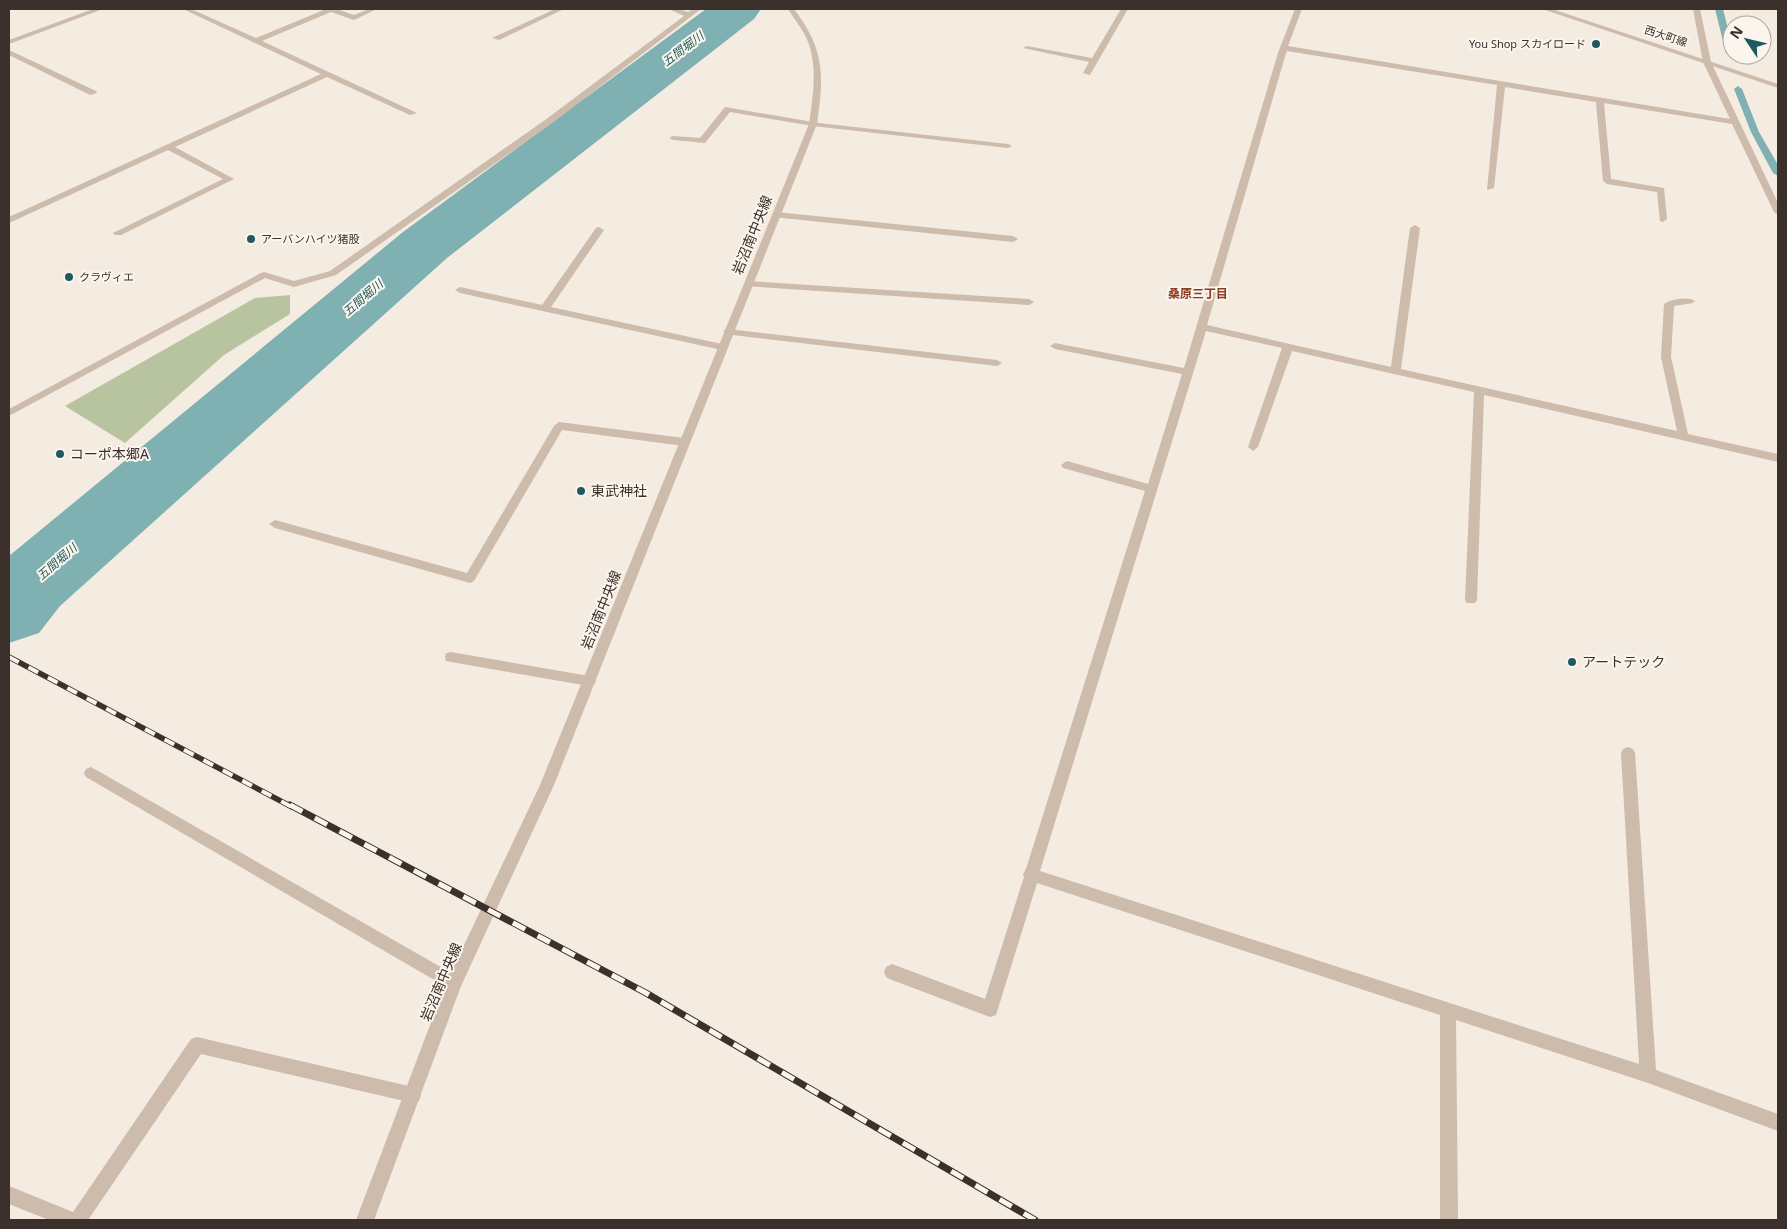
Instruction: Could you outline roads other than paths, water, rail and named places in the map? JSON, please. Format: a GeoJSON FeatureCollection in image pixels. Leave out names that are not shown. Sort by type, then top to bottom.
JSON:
{"type":"FeatureCollection","features":[{"type":"Feature","properties":{"kind":"street"},"geometry":{"type":"LineString","coordinates":[[9,42],[99,9]]}},
{"type":"Feature","properties":{"kind":"street"},"geometry":{"type":"LineString","coordinates":[[186,9],[413,113]]}},
{"type":"Feature","properties":{"kind":"street"},"geometry":{"type":"LineString","coordinates":[[256,41],[331,9],[354,18],[374,9]]}},
{"type":"Feature","properties":{"kind":"street"},"geometry":{"type":"LineString","coordinates":[[496,38],[560,9]]}},
{"type":"Feature","properties":{"kind":"street"},"geometry":{"type":"LineString","coordinates":[[672,9],[693,12]]}},
{"type":"Feature","properties":{"kind":"street","name":"岩沼南中央線"},"geometry":{"type":"LineString","coordinates":[[366,1220],[454,984],[546,785],[813,124],[820,78],[814,47],[803,23],[791,9]]}},
{"type":"Feature","properties":{"kind":"street"},"geometry":{"type":"LineString","coordinates":[[1088,73],[1124,9]]}},
{"type":"Feature","properties":{"kind":"street"},"geometry":{"type":"LineString","coordinates":[[892,972],[990,1008],[1030,874],[1202,327],[1284,48],[1298,9]]}},
{"type":"Feature","properties":{"kind":"street","name":"西大町線"},"geometry":{"type":"LineString","coordinates":[[1546,9],[1778,86]]}},
{"type":"Feature","properties":{"kind":"street"},"geometry":{"type":"LineString","coordinates":[[1697,9],[1707,62],[1778,212]]}},
{"type":"Feature","properties":{"kind":"street"},"geometry":{"type":"LineString","coordinates":[[9,413],[264,275],[294,284],[333,273],[548,122],[693,12]]}},
{"type":"Feature","properties":{"kind":"street"},"geometry":{"type":"LineString","coordinates":[[1027,48],[1094,61]]}},
{"type":"Feature","properties":{"kind":"street"},"geometry":{"type":"LineString","coordinates":[[1284,48],[1735,122]]}},
{"type":"Feature","properties":{"kind":"street"},"geometry":{"type":"LineString","coordinates":[[9,52],[93,93]]}},
{"type":"Feature","properties":{"kind":"street"},"geometry":{"type":"LineString","coordinates":[[9,220],[327,74]]}},
{"type":"Feature","properties":{"kind":"street"},"geometry":{"type":"LineString","coordinates":[[1490,188],[1501,84]]}},
{"type":"Feature","properties":{"kind":"street"},"geometry":{"type":"LineString","coordinates":[[1600,100],[1607,180],[1661,190],[1663,218]]}},
{"type":"Feature","properties":{"kind":"street"},"geometry":{"type":"LineString","coordinates":[[673,138],[702,141],[728,108],[813,124],[1008,146]]}},
{"type":"Feature","properties":{"kind":"street"},"geometry":{"type":"LineString","coordinates":[[118,233],[230,179],[168,147]]}},
{"type":"Feature","properties":{"kind":"street"},"geometry":{"type":"LineString","coordinates":[[776,215],[1012,239]]}},
{"type":"Feature","properties":{"kind":"street"},"geometry":{"type":"LineString","coordinates":[[1396,371],[1415,228]]}},
{"type":"Feature","properties":{"kind":"street"},"geometry":{"type":"LineString","coordinates":[[545,308],[599,230]]}},
{"type":"Feature","properties":{"kind":"street"},"geometry":{"type":"LineString","coordinates":[[748,284],[1029,302]]}},
{"type":"Feature","properties":{"kind":"street"},"geometry":{"type":"LineString","coordinates":[[460,290],[722,347]]}},
{"type":"Feature","properties":{"kind":"street"},"geometry":{"type":"LineString","coordinates":[[1683,436],[1666,357],[1669,304],[1690,301]]}},
{"type":"Feature","properties":{"kind":"street"},"geometry":{"type":"LineString","coordinates":[[1202,327],[1778,458]]}},
{"type":"Feature","properties":{"kind":"street"},"geometry":{"type":"LineString","coordinates":[[728,332],[997,363]]}},
{"type":"Feature","properties":{"kind":"street"},"geometry":{"type":"LineString","coordinates":[[1055,346],[1188,372]]}},
{"type":"Feature","properties":{"kind":"street"},"geometry":{"type":"LineString","coordinates":[[1253,447],[1288,347]]}},
{"type":"Feature","properties":{"kind":"street"},"geometry":{"type":"LineString","coordinates":[[1471,600],[1480,390]]}},
{"type":"Feature","properties":{"kind":"street"},"geometry":{"type":"LineString","coordinates":[[275,524],[470,578],[560,426],[684,442]]}},
{"type":"Feature","properties":{"kind":"street"},"geometry":{"type":"LineString","coordinates":[[1068,465],[1151,489]]}},
{"type":"Feature","properties":{"kind":"street"},"geometry":{"type":"LineString","coordinates":[[451,657],[589,681]]}},
{"type":"Feature","properties":{"kind":"street"},"geometry":{"type":"LineString","coordinates":[[1628,753],[1648,1076]]}},
{"type":"Feature","properties":{"kind":"street"},"geometry":{"type":"LineString","coordinates":[[91,773],[454,984]]}},
{"type":"Feature","properties":{"kind":"street"},"geometry":{"type":"LineString","coordinates":[[1030,874],[1648,1076],[1778,1122]]}},
{"type":"Feature","properties":{"kind":"street"},"geometry":{"type":"LineString","coordinates":[[1448,1010],[1449,1220]]}},
{"type":"Feature","properties":{"kind":"street"},"geometry":{"type":"LineString","coordinates":[[78,1220],[197,1045],[413,1095]]}},
{"type":"Feature","properties":{"kind":"street"},"geometry":{"type":"LineString","coordinates":[[9,1196],[70,1220]]}},
{"type":"Feature","properties":{"kind":"waterway","name":"五間堀川"},"geometry":{"type":"LineString","coordinates":[[9,610],[31,584],[425,245],[737,9]]}},
{"type":"Feature","properties":{"kind":"waterway"},"geometry":{"type":"LineString","coordinates":[[1719,9],[1722,21]]}},
{"type":"Feature","properties":{"kind":"waterway"},"geometry":{"type":"LineString","coordinates":[[1738,89],[1755,132],[1778,173]]}},
{"type":"Feature","properties":{"kind":"railway"},"geometry":{"type":"LineString","coordinates":[[9,657],[292,807]]}},
{"type":"Feature","properties":{"kind":"railway"},"geometry":{"type":"LineString","coordinates":[[290,805],[646,993],[1035,1220]]}},
{"type":"Feature","properties":{"kind":"place","name":"You Shop スカイロード"},"geometry":{"type":"Point","coordinates":[1596,44]}},
{"type":"Feature","properties":{"kind":"place","name":"アーバンハイツ猪股"},"geometry":{"type":"Point","coordinates":[251,239]}},
{"type":"Feature","properties":{"kind":"place","name":"クラヴィエ"},"geometry":{"type":"Point","coordinates":[69,277]}},
{"type":"Feature","properties":{"kind":"place","name":"コーポ本郷A"},"geometry":{"type":"Point","coordinates":[60,454]}},
{"type":"Feature","properties":{"kind":"place","name":"東武神社"},"geometry":{"type":"Point","coordinates":[581,491]}},
{"type":"Feature","properties":{"kind":"place","name":"アートテック"},"geometry":{"type":"Point","coordinates":[1572,662]}},
{"type":"Feature","properties":{"kind":"district","name":"桑原三丁目"},"geometry":{"type":"Point","coordinates":[1198,294]}}]}
